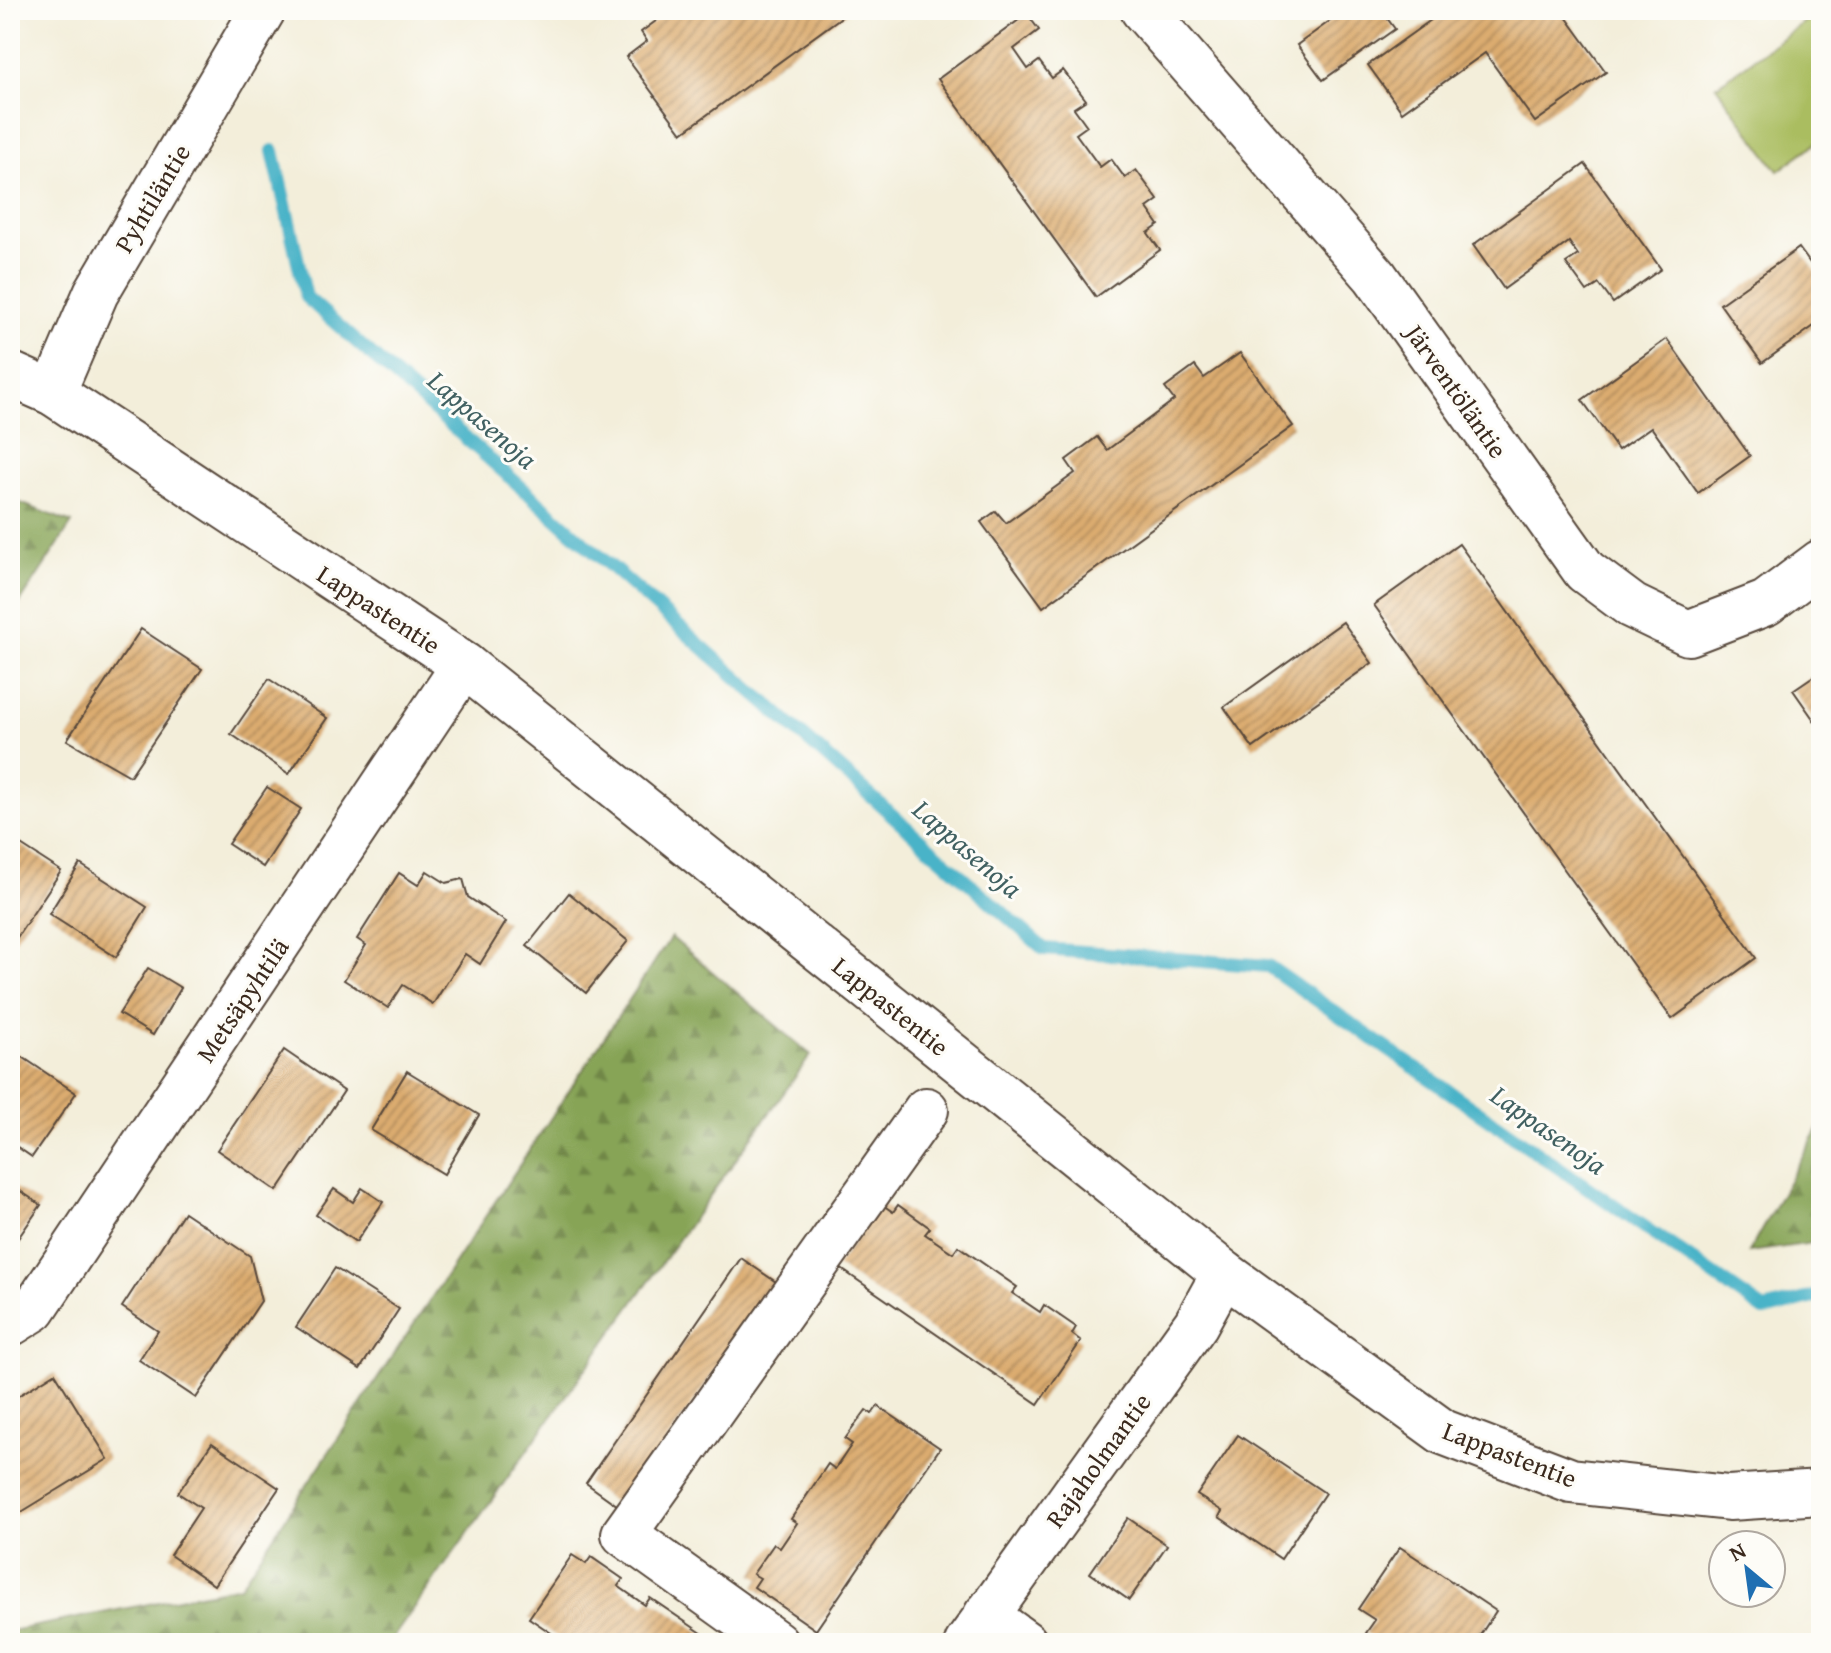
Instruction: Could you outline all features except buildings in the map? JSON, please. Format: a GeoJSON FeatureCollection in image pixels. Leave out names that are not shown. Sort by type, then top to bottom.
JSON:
{"type":"FeatureCollection","features":[{"type":"Feature","properties":{"kind":"street","name":"Pyhtiläntie"},"geometry":{"type":"LineString","coordinates":[[53,393],[96,293],[263,10]]}},
{"type":"Feature","properties":{"kind":"street","name":"Järventöläntie"},"geometry":{"type":"LineString","coordinates":[[1143,10],[1375,276],[1585,571],[1632,606],[1688,633],[1766,603],[1821,562]]}},
{"type":"Feature","properties":{"kind":"street","name":"Lappastentie"},"geometry":{"type":"LineString","coordinates":[[10,374],[53,393],[464,665],[1224,1273],[1443,1432],[1571,1481],[1729,1498],[1821,1492]]}},
{"type":"Feature","properties":{"kind":"street","name":"Metsäpyhtilä"},"geometry":{"type":"LineString","coordinates":[[10,1324],[34,1309],[464,665]]}},
{"type":"Feature","properties":{"kind":"street"},"geometry":{"type":"LineString","coordinates":[[776,1643],[624,1534],[926,1110]]}},
{"type":"Feature","properties":{"kind":"street","name":"Rajaholmantie"},"geometry":{"type":"LineString","coordinates":[[977,1629],[1196,1324],[1224,1273]]}},
{"type":"Feature","properties":{"kind":"street"},"geometry":{"type":"LineString","coordinates":[[977,1629],[1025,1643]]}},
{"type":"Feature","properties":{"kind":"green space"},"geometry":{"type":"Polygon","coordinates":[[[1821,10],[1821,139],[1778,171],[1716,86],[1821,10]]]}},
{"type":"Feature","properties":{"kind":"green space"},"geometry":{"type":"Polygon","coordinates":[[[10,499],[72,523],[10,618],[10,499]]]}},
{"type":"Feature","properties":{"kind":"green space"},"geometry":{"type":"Polygon","coordinates":[[[671,937],[811,1055],[389,1643],[10,1643],[10,1631],[240,1586],[671,937]]]}},
{"type":"Feature","properties":{"kind":"green space"},"geometry":{"type":"Polygon","coordinates":[[[1821,1124],[1821,1242],[1749,1252],[1821,1124]]]}},
{"type":"Feature","properties":{"kind":"waterway","name":"Lappasenoja"},"geometry":{"type":"LineString","coordinates":[[273,151],[306,297],[1044,949],[1268,966],[1764,1310],[1821,1295]]}}]}
